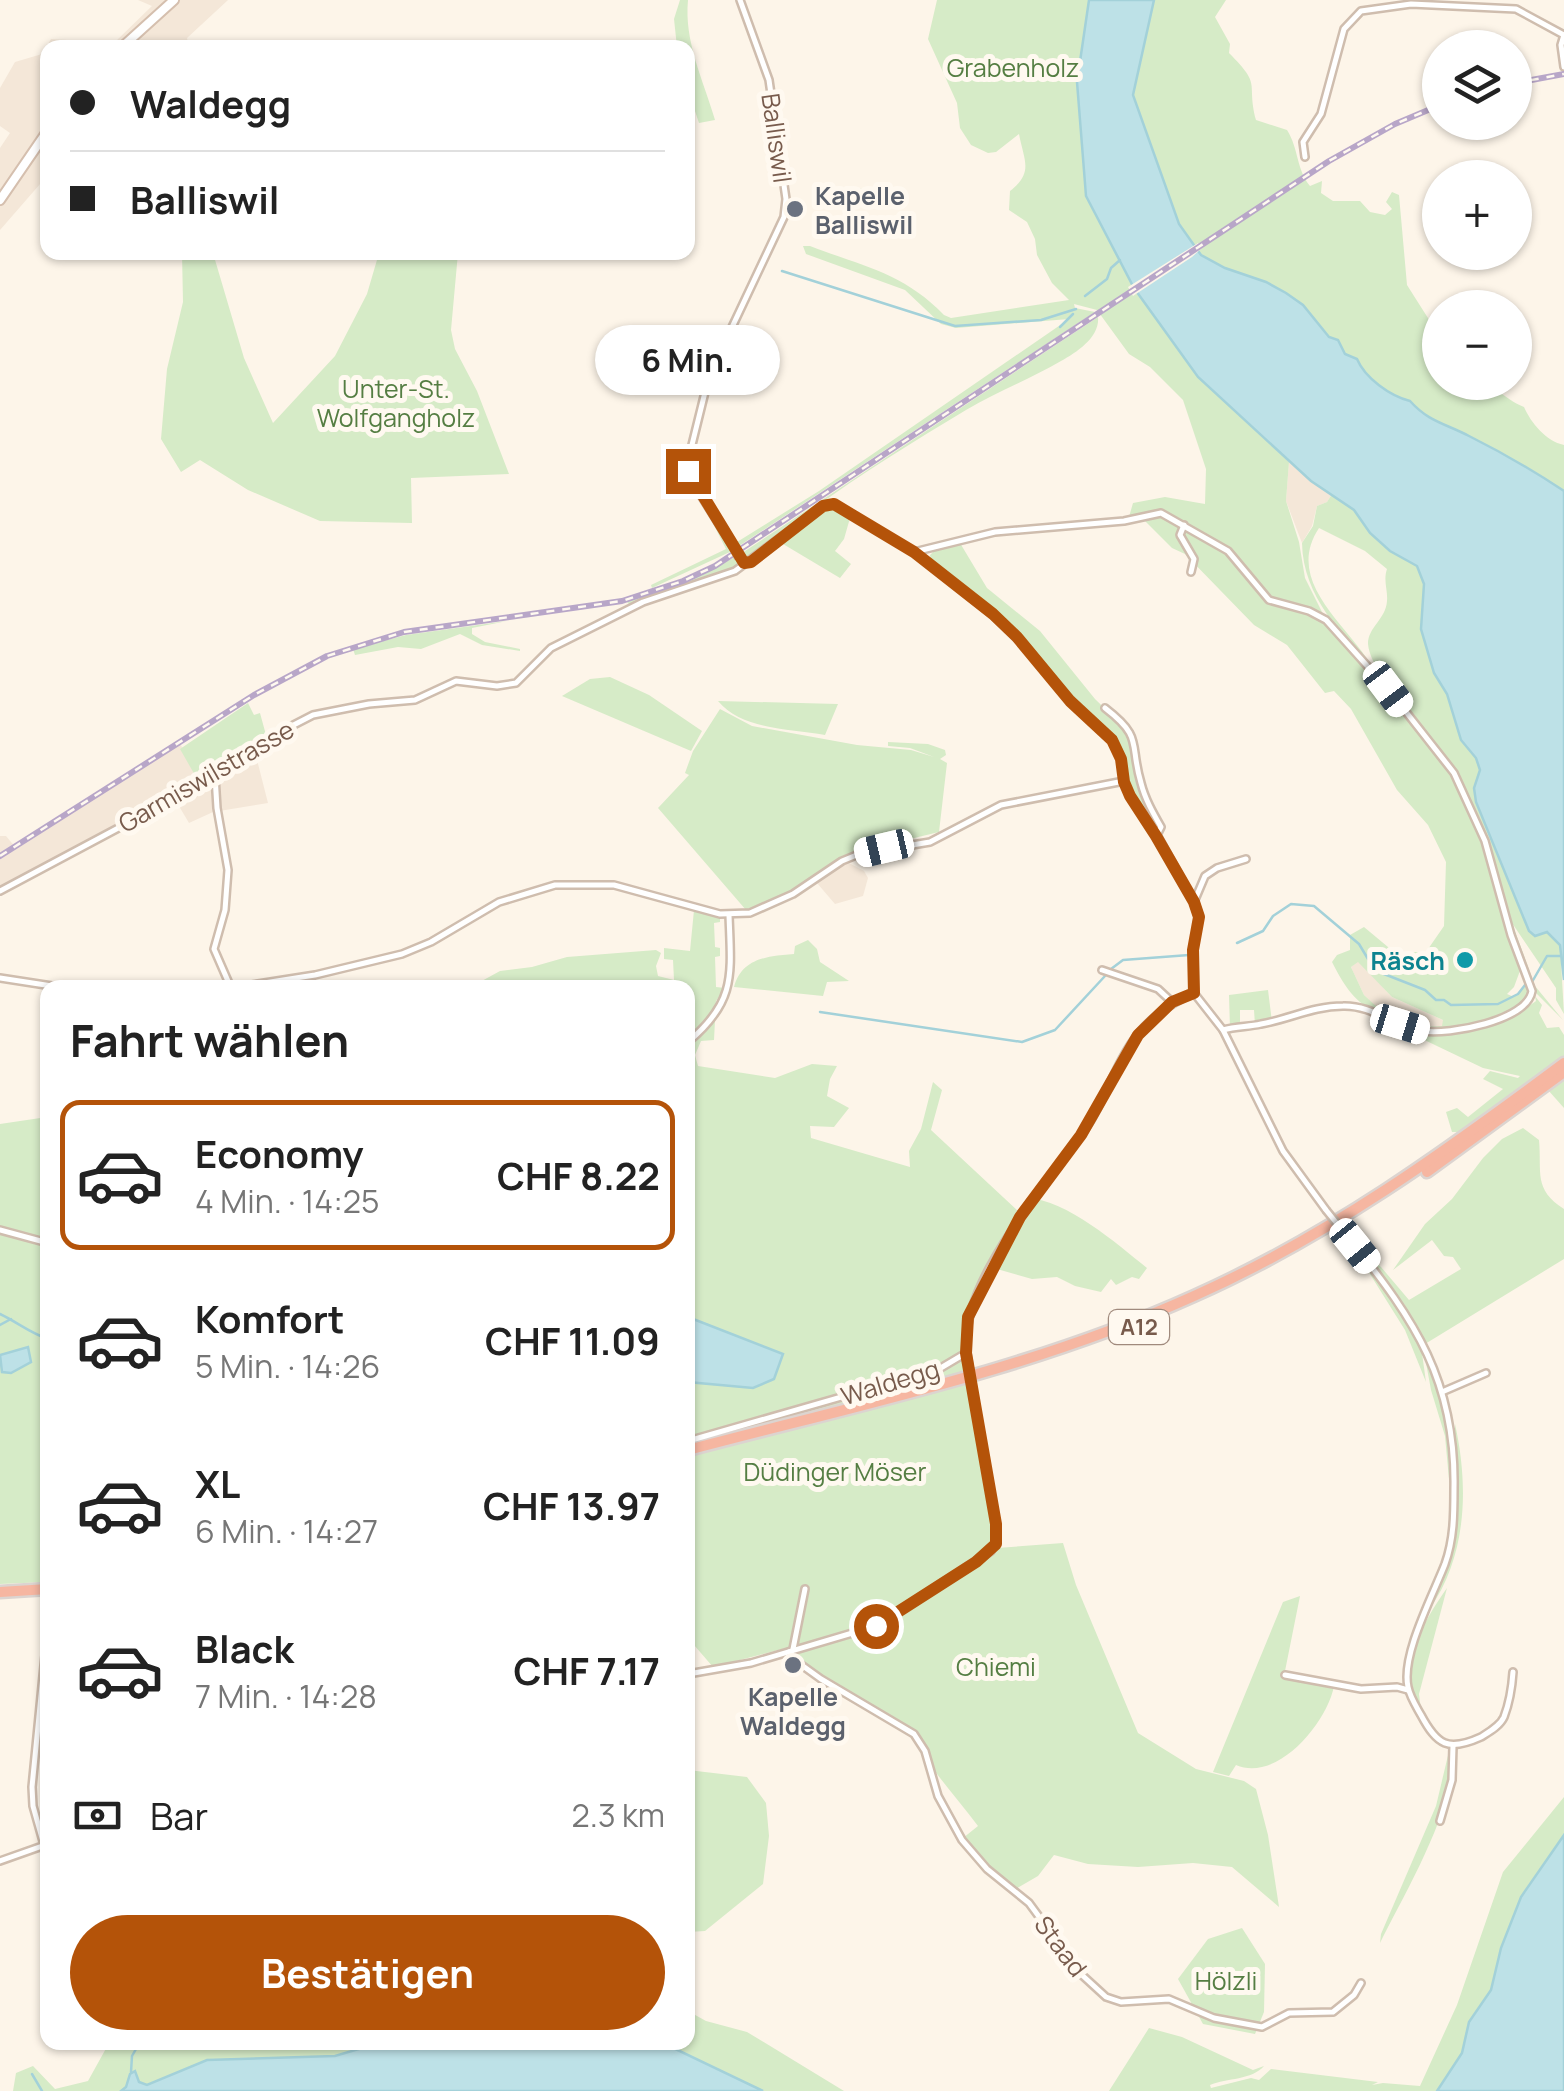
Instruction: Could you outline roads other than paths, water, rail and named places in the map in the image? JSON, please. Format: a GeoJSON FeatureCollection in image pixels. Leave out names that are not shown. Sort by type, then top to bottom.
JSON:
{"type":"FeatureCollection","features":[{"type":"Feature","properties":{"kind":"highway","name":"A12"},"geometry":{"type":"LineString","coordinates":[[695,1452],[1008,1372],[1081,1349],[1174,1312],[1245,1280],[1346,1225],[1442,1162],[1564,1063]]}},
{"type":"Feature","properties":{"kind":"highway","name":"A12"},"geometry":{"type":"LineString","coordinates":[[1541,1085],[1564,1072]]}},
{"type":"Feature","properties":{"kind":"highway"},"geometry":{"type":"LineString","coordinates":[[0,1595],[40,1592]]}},
{"type":"Feature","properties":{"kind":"main road"},"geometry":{"type":"LineString","coordinates":[[128,40],[174,0]]}},
{"type":"Feature","properties":{"kind":"main road"},"geometry":{"type":"LineString","coordinates":[[0,200],[40,142]]}},
{"type":"Feature","properties":{"kind":"street","name":"Balliswil"},"geometry":{"type":"LineString","coordinates":[[740,0],[769,80],[786,199],[784,217],[709,376],[688,461],[692,481],[742,561]]}},
{"type":"Feature","properties":{"kind":"street"},"geometry":{"type":"LineString","coordinates":[[1304,158],[1302,142],[1321,114],[1344,29],[1361,11],[1411,4],[1516,9],[1564,35],[1564,68]]}},
{"type":"Feature","properties":{"kind":"street"},"geometry":{"type":"LineString","coordinates":[[742,561],[751,562],[779,537],[830,503],[914,552],[1017,637],[1070,701],[1112,740],[1121,759],[1124,782],[1199,917],[1193,950],[1194,993],[1223,1030],[1283,1151],[1408,1315],[1442,1392],[1452,1425],[1455,1468],[1452,1536],[1417,1635],[1408,1690],[1431,1734],[1453,1746],[1480,1737],[1501,1722],[1512,1690],[1513,1672]]}},
{"type":"Feature","properties":{"kind":"street"},"geometry":{"type":"LineString","coordinates":[[914,552],[995,532],[1132,520],[1154,512],[1219,544],[1238,559],[1269,600],[1309,611],[1332,625],[1454,773],[1492,861],[1532,996],[1515,1012],[1476,1026],[1427,1032],[1364,1008],[1340,1006],[1309,1009],[1260,1025],[1223,1030]]}},
{"type":"Feature","properties":{"kind":"street"},"geometry":{"type":"LineString","coordinates":[[1184,525],[1180,534],[1194,559],[1190,572]]}},
{"type":"Feature","properties":{"kind":"street"},"geometry":{"type":"LineString","coordinates":[[926,561],[932,549]]}},
{"type":"Feature","properties":{"kind":"street","name":"Garmiswilstrasse"},"geometry":{"type":"LineString","coordinates":[[0,890],[215,776],[245,750],[323,712],[415,700],[456,682],[512,684],[551,648],[642,602],[722,576],[742,561]]}},
{"type":"Feature","properties":{"kind":"street"},"geometry":{"type":"LineString","coordinates":[[1105,708],[1126,724],[1134,741],[1141,784],[1160,827],[1156,836]]}},
{"type":"Feature","properties":{"kind":"street"},"geometry":{"type":"LineString","coordinates":[[215,776],[228,870],[224,910],[214,949],[228,980]]}},
{"type":"Feature","properties":{"kind":"street"},"geometry":{"type":"LineString","coordinates":[[287,980],[402,954],[431,942],[498,902],[556,885],[614,885],[730,915],[750,913],[775,903],[859,854],[941,838],[1001,805],[1124,782]]}},
{"type":"Feature","properties":{"kind":"street"},"geometry":{"type":"LineString","coordinates":[[1194,902],[1205,876],[1246,858]]}},
{"type":"Feature","properties":{"kind":"street"},"geometry":{"type":"LineString","coordinates":[[695,1036],[707,1025],[732,980],[730,915]]}},
{"type":"Feature","properties":{"kind":"street"},"geometry":{"type":"LineString","coordinates":[[1102,970],[1158,989],[1172,1002]]}},
{"type":"Feature","properties":{"kind":"street"},"geometry":{"type":"LineString","coordinates":[[0,978],[40,984]]}},
{"type":"Feature","properties":{"kind":"street"},"geometry":{"type":"LineString","coordinates":[[967,1357],[968,1317],[1007,1240],[1081,1135],[1138,1035],[1172,1002],[1194,993]]}},
{"type":"Feature","properties":{"kind":"street"},"geometry":{"type":"LineString","coordinates":[[0,1230],[40,1241]]}},
{"type":"Feature","properties":{"kind":"street","name":"Waldegg"},"geometry":{"type":"LineString","coordinates":[[695,1439],[939,1370],[967,1357],[997,1529],[993,1548],[888,1620],[791,1651]]}},
{"type":"Feature","properties":{"kind":"street"},"geometry":{"type":"LineString","coordinates":[[1442,1392],[1486,1373]]}},
{"type":"Feature","properties":{"kind":"street"},"geometry":{"type":"LineString","coordinates":[[695,1673],[791,1651],[806,1588]]}},
{"type":"Feature","properties":{"kind":"street","name":"Staad"},"geometry":{"type":"LineString","coordinates":[[791,1651],[801,1666],[914,1734],[925,1751],[938,1796],[956,1832],[974,1855],[1029,1903],[1088,1982],[1106,1998],[1120,2002],[1168,1999],[1214,2018],[1268,2026],[1289,2012],[1333,2012],[1362,1983]]}},
{"type":"Feature","properties":{"kind":"street"},"geometry":{"type":"LineString","coordinates":[[1285,1675],[1361,1689],[1408,1690]]}},
{"type":"Feature","properties":{"kind":"street"},"geometry":{"type":"LineString","coordinates":[[1397,1687],[1407,1678]]}},
{"type":"Feature","properties":{"kind":"street"},"geometry":{"type":"LineString","coordinates":[[40,1706],[32,1806],[40,1828]]}},
{"type":"Feature","properties":{"kind":"street"},"geometry":{"type":"LineString","coordinates":[[1440,1820],[1452,1780],[1453,1746]]}},
{"type":"Feature","properties":{"kind":"street"},"geometry":{"type":"LineString","coordinates":[[0,1861],[40,1846]]}},
{"type":"Feature","properties":{"kind":"water"},"geometry":{"type":"Polygon","coordinates":[[[1089,0],[1154,0],[1133,95],[1179,224],[1201,255],[1286,293],[1303,305],[1329,337],[1338,340],[1345,354],[1357,359],[1379,385],[1410,401],[1430,418],[1564,491],[1564,980],[1560,945],[1547,932],[1535,936],[1529,931],[1476,802],[1474,788],[1480,770],[1476,758],[1461,740],[1447,694],[1434,673],[1421,629],[1424,584],[1417,566],[1390,551],[1370,533],[1354,510],[1311,481],[1198,377],[1134,288],[1086,196],[1077,82],[1089,0]]]}},
{"type":"Feature","properties":{"kind":"water"},"geometry":{"type":"Polygon","coordinates":[[[695,1320],[783,1354],[774,1379],[753,1388],[695,1383],[695,1320]]]}},
{"type":"Feature","properties":{"kind":"water"},"geometry":{"type":"Polygon","coordinates":[[[28,1347],[31,1362],[11,1373],[2,1372],[0,1355],[28,1347]]]}},
{"type":"Feature","properties":{"kind":"water"},"geometry":{"type":"Polygon","coordinates":[[[1564,1835],[1564,2091],[1437,2091],[1462,2053],[1469,2022],[1491,1990],[1501,1948],[1521,1897],[1564,1835]]]}},
{"type":"Feature","properties":{"kind":"water"},"geometry":{"type":"Polygon","coordinates":[[[355,2050],[678,2050],[763,2091],[121,2091],[135,2071],[139,2082],[147,2085],[207,2060],[335,2056],[355,2050]]]}},
{"type":"Feature","properties":{"kind":"waterway"},"geometry":{"type":"LineString","coordinates":[[1085,296],[1107,279],[1120,260]]}},
{"type":"Feature","properties":{"kind":"waterway"},"geometry":{"type":"LineString","coordinates":[[782,271],[955,326],[1041,320],[1076,309]]}},
{"type":"Feature","properties":{"kind":"waterway"},"geometry":{"type":"LineString","coordinates":[[1060,327],[1073,314]]}},
{"type":"Feature","properties":{"kind":"waterway"},"geometry":{"type":"LineString","coordinates":[[1237,943],[1263,931],[1273,916],[1291,904],[1314,906],[1359,944],[1384,974],[1425,990],[1436,1000],[1451,1005],[1498,1004],[1518,994],[1525,985]]}},
{"type":"Feature","properties":{"kind":"waterway"},"geometry":{"type":"LineString","coordinates":[[1111,969],[1123,960],[1189,955]]}},
{"type":"Feature","properties":{"kind":"waterway"},"geometry":{"type":"LineString","coordinates":[[1532,982],[1547,956],[1561,956]]}},
{"type":"Feature","properties":{"kind":"waterway"},"geometry":{"type":"LineString","coordinates":[[820,1012],[1022,1042],[1055,1030],[1105,976]]}},
{"type":"Feature","properties":{"kind":"waterway"},"geometry":{"type":"LineString","coordinates":[[0,1314],[40,1336]]}},
{"type":"Feature","properties":{"kind":"waterway"},"geometry":{"type":"LineString","coordinates":[[0,1325],[11,1319]]}},
{"type":"Feature","properties":{"kind":"waterway"},"geometry":{"type":"LineString","coordinates":[[131,2072],[135,2050]]}},
{"type":"Feature","properties":{"kind":"waterway"},"geometry":{"type":"LineString","coordinates":[[32,2074],[42,2091]]}},
{"type":"Feature","properties":{"kind":"railway"},"geometry":{"type":"LineString","coordinates":[[1532,80],[1564,74]]}},
{"type":"Feature","properties":{"kind":"railway"},"geometry":{"type":"LineString","coordinates":[[0,856],[254,695],[327,656],[404,632],[622,601],[715,566],[1329,161],[1422,113]]}},
{"type":"Feature","properties":{"kind":"place","name":"Kapelle Balliswil"},"geometry":{"type":"Point","coordinates":[795,209]}},
{"type":"Feature","properties":{"kind":"place","name":"Räsch"},"geometry":{"type":"Point","coordinates":[1465,960]}},
{"type":"Feature","properties":{"kind":"place","name":"Kapelle Waldegg"},"geometry":{"type":"Point","coordinates":[793,1665]}},
{"type":"Feature","properties":{"kind":"park label","name":"Grabenholz"},"geometry":{"type":"Point","coordinates":[1013,67]}},
{"type":"Feature","properties":{"kind":"park label","name":"Unter-St. Wolfgangholz"},"geometry":{"type":"Point","coordinates":[396,402]}},
{"type":"Feature","properties":{"kind":"park label","name":"Düdinger Möser"},"geometry":{"type":"Point","coordinates":[835,1471]}},
{"type":"Feature","properties":{"kind":"park label","name":"Chiemi"},"geometry":{"type":"Point","coordinates":[996,1666]}},
{"type":"Feature","properties":{"kind":"park label","name":"Hölzli"},"geometry":{"type":"Point","coordinates":[1226,1980]}}]}
